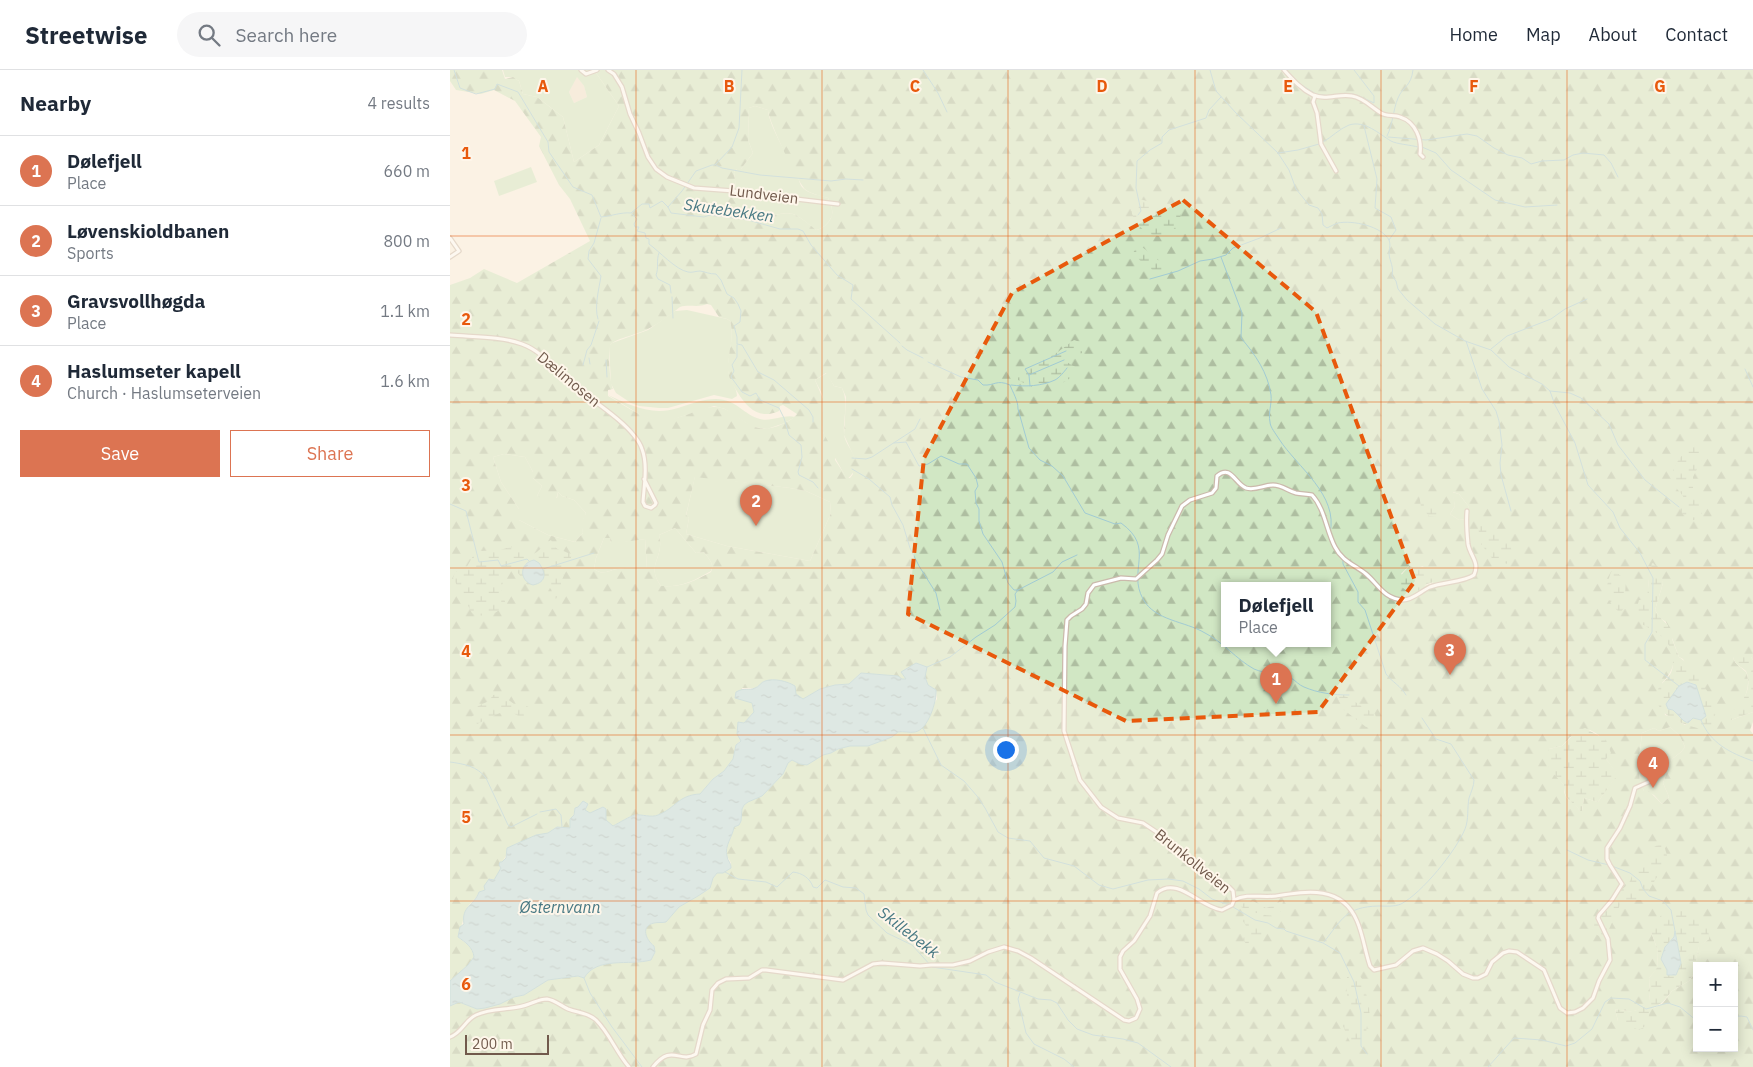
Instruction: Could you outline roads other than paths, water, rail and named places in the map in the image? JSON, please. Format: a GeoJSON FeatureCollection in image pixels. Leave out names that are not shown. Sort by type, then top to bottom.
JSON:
{"type":"FeatureCollection","features":[{"type":"Feature","properties":{"kind":"street"},"geometry":{"type":"LineString","coordinates":[[581,70],[586,74],[597,70]]}},
{"type":"Feature","properties":{"kind":"street","name":"Lundveien"},"geometry":{"type":"LineString","coordinates":[[608,70],[614,74],[622,87],[630,114],[648,157],[656,169],[667,177],[694,188],[838,204]]}},
{"type":"Feature","properties":{"kind":"street"},"geometry":{"type":"LineString","coordinates":[[1284,70],[1298,85],[1315,96],[1352,96],[1367,102],[1382,114],[1401,117],[1410,123],[1417,132],[1421,143],[1420,154],[1423,157]]}},
{"type":"Feature","properties":{"kind":"street"},"geometry":{"type":"LineString","coordinates":[[1315,96],[1313,102],[1317,113],[1321,144],[1336,171]]}},
{"type":"Feature","properties":{"kind":"street"},"geometry":{"type":"LineString","coordinates":[[450,238],[459,251],[450,258]]}},
{"type":"Feature","properties":{"kind":"street","name":"Dælimosen"},"geometry":{"type":"LineString","coordinates":[[450,335],[513,342],[532,349],[545,357],[571,384],[602,405],[636,437],[644,455],[643,504],[651,508],[655,506],[655,500],[644,479]]}},
{"type":"Feature","properties":{"kind":"street","name":"Brunkollveien"},"geometry":{"type":"LineString","coordinates":[[653,1067],[662,1057],[668,1055],[688,1057],[696,1054],[703,1025],[710,1010],[710,994],[714,987],[726,979],[749,978],[762,970],[842,980],[873,964],[953,965],[970,961],[997,949],[1009,948],[1032,958],[1116,1016],[1129,1021],[1139,1015],[1140,1009],[1137,999],[1120,969],[1120,957],[1123,951],[1134,941],[1150,916],[1157,893],[1166,888],[1177,888],[1208,906],[1222,910],[1232,905],[1234,900],[1233,891],[1214,882],[1200,864],[1150,827],[1143,823],[1118,818],[1106,811],[1080,780],[1064,731],[1064,646],[1067,620],[1086,604],[1088,593],[1094,585],[1116,578],[1131,580],[1139,577],[1162,554],[1168,535],[1182,506],[1190,500],[1212,493],[1216,488],[1217,476],[1223,472],[1231,474],[1241,485],[1249,489],[1278,485],[1296,493],[1312,495],[1320,507],[1329,534],[1339,554],[1370,578],[1381,591],[1402,600],[1413,597],[1431,587],[1449,581],[1465,579],[1474,574],[1477,568],[1468,546],[1467,511]]}},
{"type":"Feature","properties":{"kind":"street"},"geometry":{"type":"LineString","coordinates":[[1234,900],[1242,896],[1270,897],[1310,891],[1333,896],[1352,912],[1357,922],[1370,966],[1374,970],[1396,965],[1413,951],[1422,948],[1448,961],[1468,978],[1478,978],[1486,974],[1492,962],[1503,953],[1509,951],[1517,952],[1544,970],[1560,1008],[1566,1013],[1575,1012],[1583,1008],[1593,998],[1598,981],[1611,957],[1606,932],[1598,918],[1622,884],[1607,859],[1607,848],[1620,828],[1630,806],[1635,788],[1653,780]]}},
{"type":"Feature","properties":{"kind":"street"},"geometry":{"type":"LineString","coordinates":[[450,1037],[458,1033],[472,1017],[492,1010],[519,1007],[545,999],[555,1001],[572,1010],[586,1013],[596,1020],[606,1031],[619,1056],[629,1067]]}},
{"type":"Feature","properties":{"kind":"water"},"geometry":{"type":"Polygon","coordinates":[[[534,560],[539,563],[544,577],[541,582],[533,585],[525,580],[523,568],[534,560]]]}},
{"type":"Feature","properties":{"kind":"water","name":"Østernvann"},"geometry":{"type":"Polygon","coordinates":[[[916,663],[927,667],[925,677],[928,685],[936,690],[931,714],[924,726],[915,732],[898,732],[892,737],[868,746],[850,746],[838,749],[823,755],[807,765],[792,760],[788,763],[783,774],[762,796],[744,805],[741,821],[739,825],[734,827],[726,852],[731,868],[723,873],[717,873],[713,878],[710,888],[679,907],[666,922],[654,923],[647,927],[647,937],[654,946],[655,952],[651,960],[605,964],[590,971],[584,978],[578,976],[548,980],[524,995],[485,1008],[477,1009],[459,1002],[450,1006],[450,981],[474,957],[466,943],[458,937],[460,927],[464,924],[464,913],[479,892],[485,890],[484,886],[489,879],[494,880],[501,868],[500,862],[506,858],[507,848],[536,835],[548,833],[557,827],[570,828],[570,819],[574,815],[575,808],[583,801],[588,804],[585,810],[590,813],[603,807],[606,809],[606,820],[613,826],[635,815],[658,815],[682,799],[700,794],[713,779],[724,771],[733,759],[736,745],[741,741],[737,734],[738,722],[744,723],[754,712],[752,703],[735,698],[736,692],[758,687],[765,681],[776,680],[795,686],[796,694],[803,699],[820,689],[849,684],[861,673],[898,676],[906,679],[901,672],[916,663]]]}},
{"type":"Feature","properties":{"kind":"water"},"geometry":{"type":"Polygon","coordinates":[[[1687,682],[1696,685],[1706,716],[1701,720],[1693,718],[1688,723],[1673,710],[1668,709],[1666,704],[1679,686],[1687,682]]]}},
{"type":"Feature","properties":{"kind":"water"},"geometry":{"type":"Polygon","coordinates":[[[1675,931],[1681,963],[1676,975],[1667,975],[1667,970],[1661,959],[1665,947],[1674,937],[1675,931]]]}},
{"type":"Feature","properties":{"kind":"waterway","name":"Skutebekken"},"geometry":{"type":"LineString","coordinates":[[454,70],[460,88],[476,94],[495,89],[497,84],[518,92],[548,142],[549,152],[573,187],[592,195],[601,217],[631,213],[642,204],[649,204],[650,208],[662,201],[671,213],[704,217],[710,215],[748,220],[780,229],[798,229],[803,231],[811,245],[837,275],[853,285],[851,299],[900,343]]}},
{"type":"Feature","properties":{"kind":"waterway"},"geometry":{"type":"LineString","coordinates":[[668,207],[696,171],[715,165],[732,147],[739,128],[742,70]]}},
{"type":"Feature","properties":{"kind":"waterway"},"geometry":{"type":"LineString","coordinates":[[923,70],[938,93],[947,112]]}},
{"type":"Feature","properties":{"kind":"waterway"},"geometry":{"type":"LineString","coordinates":[[1210,70],[1216,91],[1278,153],[1289,170],[1296,189],[1309,205],[1318,208],[1322,214],[1323,225],[1327,228],[1344,222],[1358,223],[1380,231],[1389,240]]}},
{"type":"Feature","properties":{"kind":"waterway"},"geometry":{"type":"LineString","coordinates":[[1286,70],[1291,75]]}},
{"type":"Feature","properties":{"kind":"waterway"},"geometry":{"type":"LineString","coordinates":[[1340,94],[1354,94],[1374,103],[1374,96],[1354,70]]}},
{"type":"Feature","properties":{"kind":"waterway"},"geometry":{"type":"LineString","coordinates":[[1387,136],[1398,98],[1411,80],[1413,70]]}},
{"type":"Feature","properties":{"kind":"waterway"},"geometry":{"type":"LineString","coordinates":[[1297,82],[1316,94],[1329,96]]}},
{"type":"Feature","properties":{"kind":"waterway"},"geometry":{"type":"LineString","coordinates":[[1138,215],[1141,211],[1136,188],[1137,161],[1162,143],[1162,137],[1169,130],[1206,118],[1209,110],[1221,97]]}},
{"type":"Feature","properties":{"kind":"waterway"},"geometry":{"type":"LineString","coordinates":[[1323,142],[1349,125],[1361,124],[1393,142],[1418,147]]}},
{"type":"Feature","properties":{"kind":"waterway"},"geometry":{"type":"LineString","coordinates":[[1364,126],[1377,179],[1375,208],[1391,217],[1396,230],[1389,240],[1389,254],[1392,276],[1396,281],[1398,289],[1407,300],[1435,324],[1465,341],[1491,350],[1509,367],[1542,384],[1550,391],[1555,405],[1575,443],[1588,485],[1613,512],[1620,528],[1640,553],[1653,578],[1652,632],[1645,644],[1645,660],[1679,686]]}},
{"type":"Feature","properties":{"kind":"waterway"},"geometry":{"type":"LineString","coordinates":[[1388,137],[1426,140],[1467,134],[1477,136],[1494,148],[1508,155],[1522,158],[1531,164],[1542,161],[1564,160],[1573,155],[1583,153],[1604,155],[1611,163],[1618,177]]}},
{"type":"Feature","properties":{"kind":"waterway"},"geometry":{"type":"LineString","coordinates":[[1278,153],[1319,144]]}},
{"type":"Feature","properties":{"kind":"waterway"},"geometry":{"type":"LineString","coordinates":[[1422,147],[1436,153],[1451,170],[1495,200],[1525,207],[1557,205]]}},
{"type":"Feature","properties":{"kind":"waterway"},"geometry":{"type":"LineString","coordinates":[[716,165],[722,168],[760,175],[831,181],[846,179],[863,180]]}},
{"type":"Feature","properties":{"kind":"waterway"},"geometry":{"type":"LineString","coordinates":[[632,214],[637,219],[634,224],[635,227],[639,227],[637,231],[645,233],[646,238],[649,239],[649,244],[673,264],[683,271],[700,271],[716,274],[727,294],[734,298],[741,311],[740,322],[734,326],[737,344],[742,345],[758,372],[774,380],[809,410],[813,417],[813,422]]}},
{"type":"Feature","properties":{"kind":"waterway"},"geometry":{"type":"LineString","coordinates":[[598,319],[597,304],[601,276],[588,259],[601,218]]}},
{"type":"Feature","properties":{"kind":"waterway"},"geometry":{"type":"LineString","coordinates":[[1150,279],[1178,271],[1200,261],[1226,255],[1233,248],[1281,228]]}},
{"type":"Feature","properties":{"kind":"waterway"},"geometry":{"type":"LineString","coordinates":[[659,253],[656,275],[658,279],[670,285],[671,293]]}},
{"type":"Feature","properties":{"kind":"waterway"},"geometry":{"type":"LineString","coordinates":[[1221,257],[1242,313],[1241,338],[1260,364],[1267,379],[1271,398],[1270,424],[1287,450],[1323,494],[1331,519],[1330,533]]}},
{"type":"Feature","properties":{"kind":"waterway"},"geometry":{"type":"LineString","coordinates":[[672,297],[673,318]]}},
{"type":"Feature","properties":{"kind":"waterway"},"geometry":{"type":"LineString","coordinates":[[1491,349],[1507,336],[1551,319],[1565,309],[1587,299]]}},
{"type":"Feature","properties":{"kind":"waterway"},"geometry":{"type":"LineString","coordinates":[[583,365],[599,321]]}},
{"type":"Feature","properties":{"kind":"waterway"},"geometry":{"type":"LineString","coordinates":[[1466,341],[1482,389],[1496,411],[1499,421],[1502,445],[1501,475],[1511,511]]}},
{"type":"Feature","properties":{"kind":"waterway"},"geometry":{"type":"LineString","coordinates":[[737,345],[737,357],[732,365],[734,371],[731,377],[742,392],[750,396],[756,393],[760,400],[779,408],[789,435],[801,445],[802,457],[799,475],[813,482],[818,488]]}},
{"type":"Feature","properties":{"kind":"waterway","name":"Skutebekken"},"geometry":{"type":"LineString","coordinates":[[902,346],[923,358]]}},
{"type":"Feature","properties":{"kind":"waterway"},"geometry":{"type":"LineString","coordinates":[[1030,386],[1029,375],[1025,369],[1066,351]]}},
{"type":"Feature","properties":{"kind":"waterway"},"geometry":{"type":"LineString","coordinates":[[589,358],[590,364]]}},
{"type":"Feature","properties":{"kind":"waterway"},"geometry":{"type":"LineString","coordinates":[[606,360],[607,377]]}},
{"type":"Feature","properties":{"kind":"waterway"},"geometry":{"type":"LineString","coordinates":[[1029,375],[1064,360]]}},
{"type":"Feature","properties":{"kind":"waterway","name":"Skutebekken"},"geometry":{"type":"LineString","coordinates":[[928,362],[961,377],[978,380],[983,385],[998,383],[1010,385],[1017,403],[1029,448],[1040,460],[1052,466],[1063,476],[1085,513],[1115,524],[1121,523],[1137,541],[1139,550],[1139,588],[1148,606],[1155,612],[1197,629],[1221,644]]}},
{"type":"Feature","properties":{"kind":"waterway"},"geometry":{"type":"LineString","coordinates":[[1011,385],[1034,386],[1045,384],[1058,378],[1067,368]]}},
{"type":"Feature","properties":{"kind":"waterway"},"geometry":{"type":"LineString","coordinates":[[1745,369],[1753,387]]}},
{"type":"Feature","properties":{"kind":"waterway"},"geometry":{"type":"LineString","coordinates":[[1550,391],[1570,393],[1581,398],[1609,424],[1618,445],[1645,480],[1679,507]]}},
{"type":"Feature","properties":{"kind":"waterway"},"geometry":{"type":"LineString","coordinates":[[852,458],[866,459],[872,457],[915,429],[920,419]]}},
{"type":"Feature","properties":{"kind":"waterway"},"geometry":{"type":"LineString","coordinates":[[894,443],[906,442],[919,466],[928,464],[941,456],[959,464],[967,464],[976,478],[978,486],[975,491],[976,503],[979,509],[979,521],[983,534],[1002,562],[1008,583],[1014,590],[1018,590]]}},
{"type":"Feature","properties":{"kind":"waterway"},"geometry":{"type":"LineString","coordinates":[[852,469],[869,479],[890,497],[892,505],[903,525],[910,548],[936,593],[940,610]]}},
{"type":"Feature","properties":{"kind":"waterway"},"geometry":{"type":"LineString","coordinates":[[450,504],[466,511],[479,562],[498,560],[501,566],[527,559],[529,561]]}},
{"type":"Feature","properties":{"kind":"waterway"},"geometry":{"type":"LineString","coordinates":[[543,569],[594,553]]}},
{"type":"Feature","properties":{"kind":"waterway"},"geometry":{"type":"LineString","coordinates":[[927,667],[950,657],[995,625],[1015,607],[1015,594],[1018,590],[1053,572],[1062,562],[1077,555]]}},
{"type":"Feature","properties":{"kind":"waterway"},"geometry":{"type":"LineString","coordinates":[[1343,559],[1343,564],[1358,592],[1358,602],[1365,610],[1386,674],[1406,695]]}},
{"type":"Feature","properties":{"kind":"waterway","name":"Skutebekken"},"geometry":{"type":"LineString","coordinates":[[1225,647],[1254,669],[1287,676],[1302,686],[1315,691],[1349,695]]}},
{"type":"Feature","properties":{"kind":"waterway"},"geometry":{"type":"LineString","coordinates":[[1324,942],[1341,921],[1352,912],[1367,907],[1396,906],[1419,891],[1438,871],[1461,838],[1465,829],[1469,798],[1474,780],[1451,744],[1436,739],[1422,718]]}},
{"type":"Feature","properties":{"kind":"waterway"},"geometry":{"type":"LineString","coordinates":[[1701,720],[1715,741],[1729,751],[1753,761]]}},
{"type":"Feature","properties":{"kind":"waterway"},"geometry":{"type":"LineString","coordinates":[[923,728],[941,765],[964,781],[977,796],[998,832],[1008,838],[1030,841],[1044,858],[1074,866],[1099,885],[1113,889],[1148,880],[1168,879],[1183,881],[1199,889],[1212,899],[1229,905]]}},
{"type":"Feature","properties":{"kind":"waterway"},"geometry":{"type":"LineString","coordinates":[[450,762],[470,766],[486,778],[508,825],[511,827],[537,814]]}},
{"type":"Feature","properties":{"kind":"waterway"},"geometry":{"type":"LineString","coordinates":[[540,812],[556,809],[561,815],[562,827]]}},
{"type":"Feature","properties":{"kind":"waterway"},"geometry":{"type":"LineString","coordinates":[[1567,850],[1588,860],[1609,865]]}},
{"type":"Feature","properties":{"kind":"waterway"},"geometry":{"type":"LineString","coordinates":[[1612,866],[1630,873],[1640,881],[1643,889],[1649,896],[1663,901],[1671,910],[1675,931]]}},
{"type":"Feature","properties":{"kind":"waterway","name":"Skillebekk"},"geometry":{"type":"LineString","coordinates":[[725,872],[738,879],[766,882],[777,887],[793,872],[805,876],[813,887],[817,888],[825,880],[843,887],[856,888],[864,894],[868,915],[887,933],[912,945],[932,967],[986,975],[995,982],[1038,999],[1051,1000],[1057,1003],[1068,1020],[1077,1029],[1093,1035],[1138,1043],[1171,1067]]}},
{"type":"Feature","properties":{"kind":"waterway"},"geometry":{"type":"LineString","coordinates":[[1233,907],[1255,920],[1323,943],[1340,953],[1354,982],[1361,1013],[1361,1046],[1367,1054]]}},
{"type":"Feature","properties":{"kind":"waterway"},"geometry":{"type":"LineString","coordinates":[[584,978],[590,993],[612,1027],[642,1067]]}},
{"type":"Feature","properties":{"kind":"waterway"},"geometry":{"type":"LineString","coordinates":[[1020,993],[1018,999],[1026,1033],[1034,1044],[1064,1059],[1074,1067]]}},
{"type":"Feature","properties":{"kind":"waterway"},"geometry":{"type":"LineString","coordinates":[[1488,1067],[1514,1038],[1542,1040],[1566,1046],[1575,1043],[1592,1029],[1605,1002],[1611,998],[1629,999],[1646,1009],[1668,1003],[1680,1007],[1693,1018]]}},
{"type":"Feature","properties":{"kind":"waterway"},"geometry":{"type":"LineString","coordinates":[[1738,1016],[1747,1017],[1753,1030]]}},
{"type":"Feature","properties":{"kind":"place","name":"Løvenskioldbanen"},"geometry":{"type":"Point","coordinates":[756,526]}},
{"type":"Feature","properties":{"kind":"place","name":"Gravsvollhøgda"},"geometry":{"type":"Point","coordinates":[1450,675]}},
{"type":"Feature","properties":{"kind":"place","name":"Dølefjell"},"geometry":{"type":"Point","coordinates":[1276,704]}},
{"type":"Feature","properties":{"kind":"place","name":"Haslumseter kapell"},"geometry":{"type":"Point","coordinates":[1653,788]}}]}
